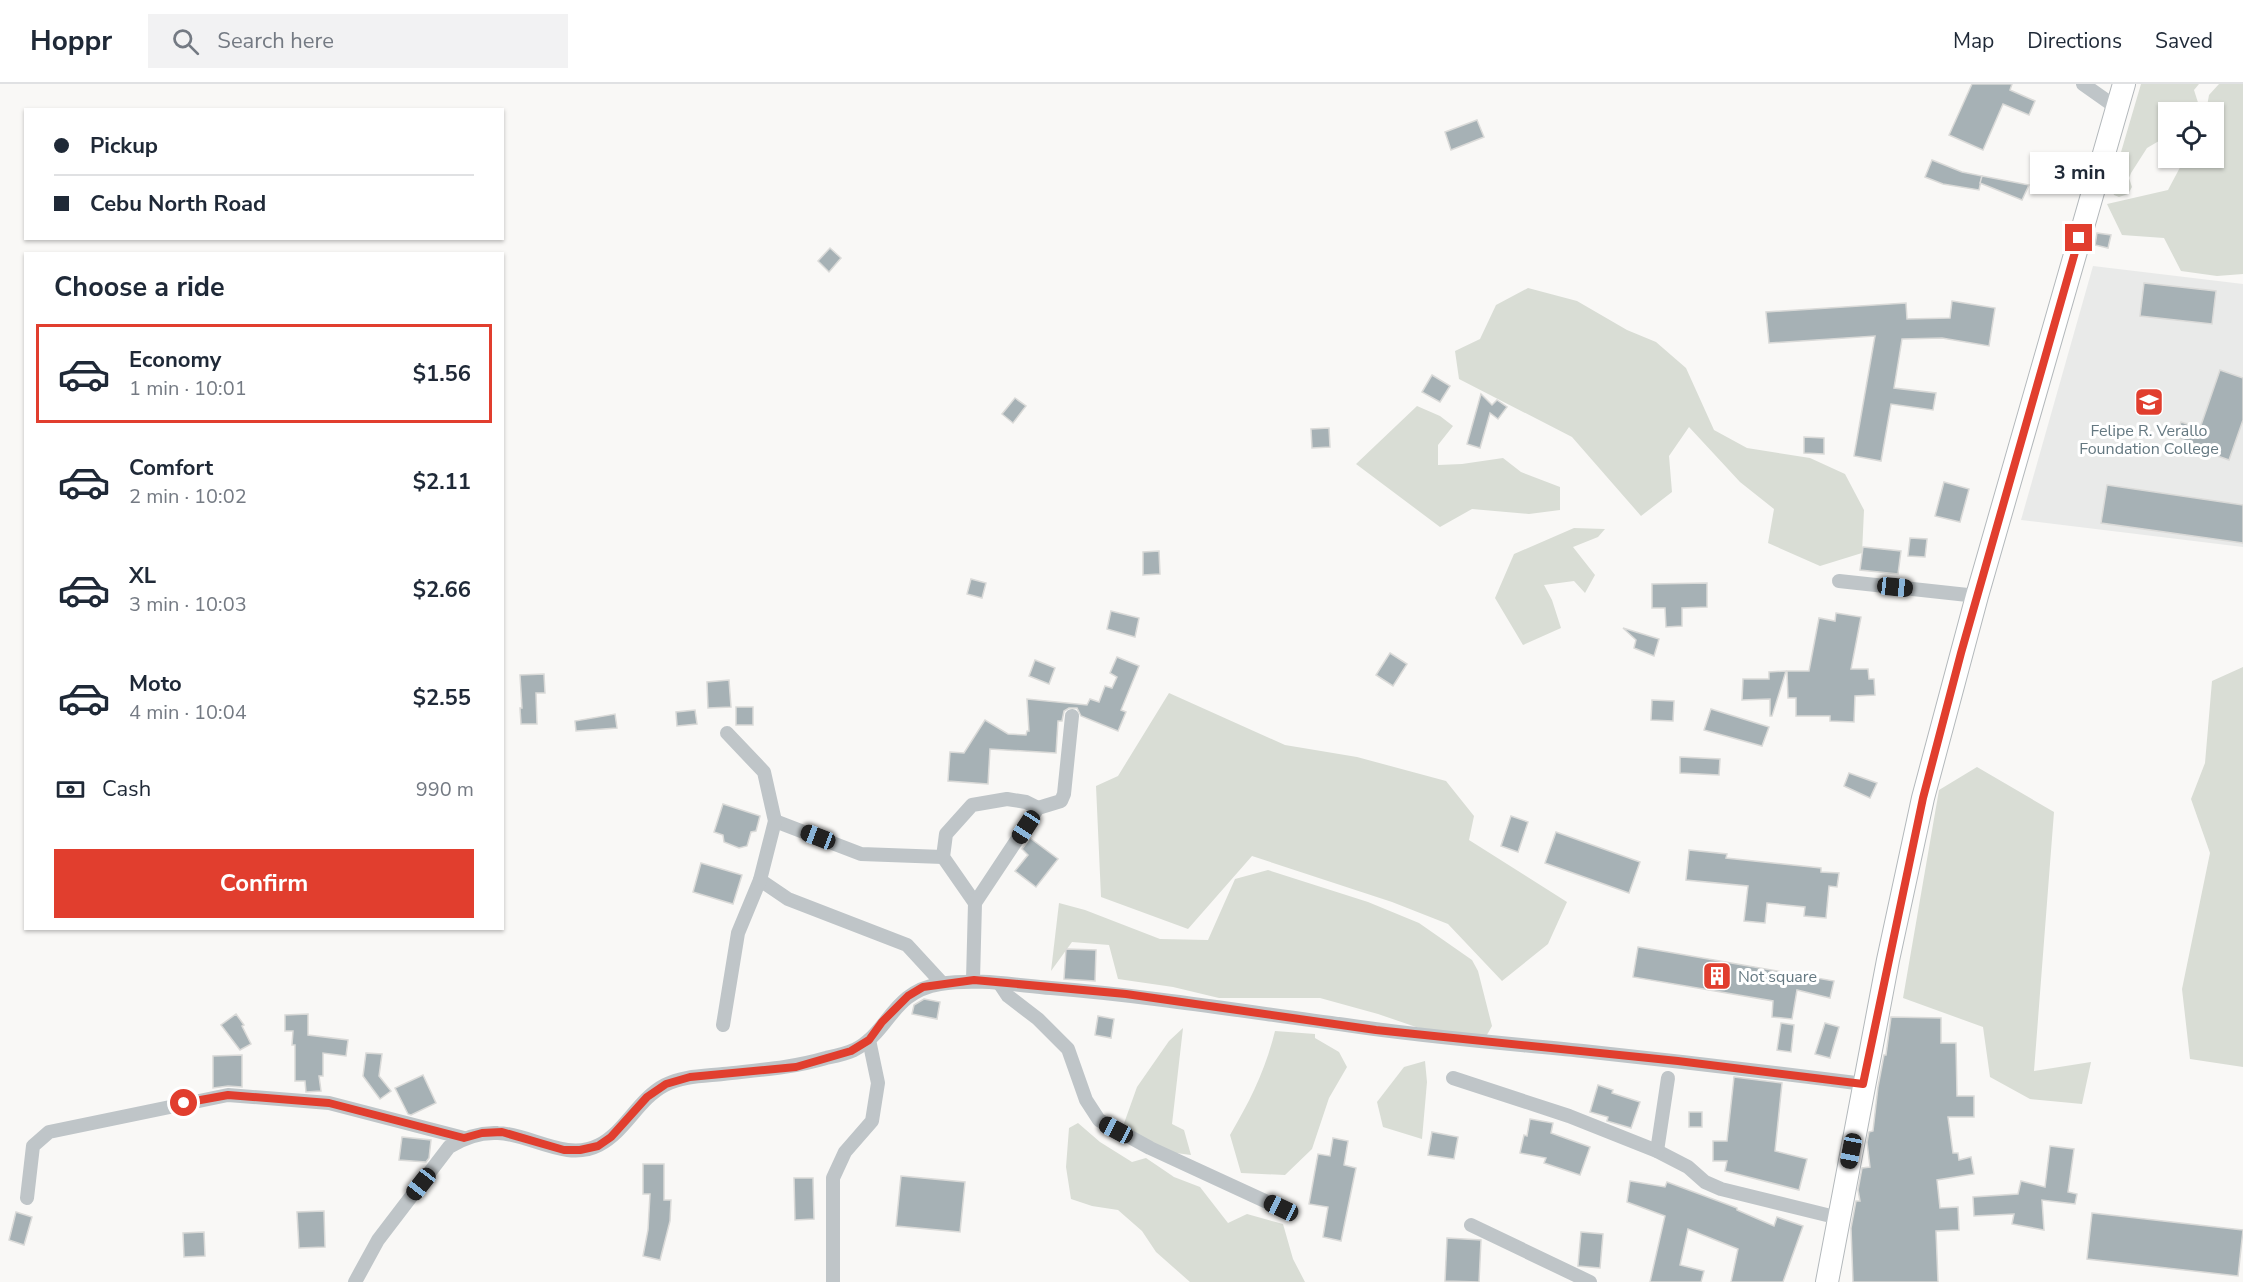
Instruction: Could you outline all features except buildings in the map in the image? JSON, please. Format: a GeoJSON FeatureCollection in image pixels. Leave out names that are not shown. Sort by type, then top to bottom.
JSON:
{"type":"FeatureCollection","features":[{"type":"Feature","properties":{"kind":"highway"},"geometry":{"type":"LineString","coordinates":[[1827,1282],[1863,1084],[1923,798],[1977,596],[2124,84]]}},
{"type":"Feature","properties":{"kind":"street"},"geometry":{"type":"LineString","coordinates":[[2083,84],[2117,108]]}},
{"type":"Feature","properties":{"kind":"street"},"geometry":{"type":"LineString","coordinates":[[1839,581],[1977,596]]}},
{"type":"Feature","properties":{"kind":"street"},"geometry":{"type":"LineString","coordinates":[[974,980],[975,903],[1038,808],[1061,801],[1064,794],[1072,716]]}},
{"type":"Feature","properties":{"kind":"street"},"geometry":{"type":"LineString","coordinates":[[723,1025],[738,933],[760,880],[775,821],[764,772],[727,733]]}},
{"type":"Feature","properties":{"kind":"street"},"geometry":{"type":"LineString","coordinates":[[975,903],[943,857],[946,834],[972,805],[1006,800],[1026,802],[1038,808]]}},
{"type":"Feature","properties":{"kind":"street"},"geometry":{"type":"LineString","coordinates":[[775,821],[861,854],[943,857]]}},
{"type":"Feature","properties":{"kind":"street"},"geometry":{"type":"LineString","coordinates":[[760,880],[788,898],[907,945],[942,983]]}},
{"type":"Feature","properties":{"kind":"street"},"geometry":{"type":"LineString","coordinates":[[355,1282],[378,1240],[449,1147],[464,1138],[482,1133],[502,1132],[564,1150],[580,1150],[598,1146],[611,1137],[647,1097],[666,1084],[690,1077],[796,1067],[851,1051],[869,1040],[882,1022],[908,996],[923,987],[942,983],[974,980],[1126,994],[1376,1030],[1678,1061],[1863,1084]]}},
{"type":"Feature","properties":{"kind":"street"},"geometry":{"type":"LineString","coordinates":[[1000,984],[1008,996],[1038,1019],[1068,1049],[1086,1100],[1099,1120],[1150,1148],[1281,1208]]}},
{"type":"Feature","properties":{"kind":"street"},"geometry":{"type":"LineString","coordinates":[[833,1282],[833,1178],[845,1152],[872,1121],[878,1083],[869,1040]]}},
{"type":"Feature","properties":{"kind":"street"},"geometry":{"type":"LineString","coordinates":[[1453,1078],[1569,1116],[1657,1150],[1688,1167],[1705,1182],[1721,1189],[1839,1218]]}},
{"type":"Feature","properties":{"kind":"street"},"geometry":{"type":"LineString","coordinates":[[1657,1150],[1668,1078]]}},
{"type":"Feature","properties":{"kind":"street"},"geometry":{"type":"LineString","coordinates":[[27,1198],[33,1146],[49,1132],[228,1095],[329,1103],[464,1138]]}},
{"type":"Feature","properties":{"kind":"street"},"geometry":{"type":"LineString","coordinates":[[1471,1225],[1590,1282]]}},
{"type":"Feature","properties":{"kind":"shaded area"},"geometry":{"type":"Polygon","coordinates":[[[2141,84],[2199,84],[2194,90],[2198,102],[2158,102],[2158,142],[2147,148],[2131,173],[2129,178],[2132,187],[2128,194],[2119,197],[2114,195],[2112,190],[2141,84]]]}},
{"type":"Feature","properties":{"kind":"shaded area"},"geometry":{"type":"Polygon","coordinates":[[[2219,84],[2243,84],[2243,274],[2217,276],[2181,271],[2164,238],[2122,235],[2107,204],[2168,190],[2180,168],[2224,168],[2224,102],[2208,102],[2209,95],[2219,84]]]}},
{"type":"Feature","properties":{"kind":"shaded area","name":"Felipe R. Verallo Foundation College"},"geometry":{"type":"Polygon","coordinates":[[[2093,266],[2243,284],[2243,547],[2021,520],[2093,266]]]}},
{"type":"Feature","properties":{"kind":"shaded area"},"geometry":{"type":"Polygon","coordinates":[[[1528,288],[1577,301],[1627,330],[1656,342],[1686,368],[1714,430],[1747,448],[1810,458],[1845,474],[1864,510],[1862,553],[1820,566],[1768,543],[1774,509],[1740,482],[1689,427],[1669,456],[1672,492],[1641,516],[1572,437],[1459,379],[1455,351],[1480,339],[1496,305],[1528,288]]]}},
{"type":"Feature","properties":{"kind":"shaded area"},"geometry":{"type":"Polygon","coordinates":[[[1417,406],[1440,416],[1453,426],[1438,445],[1438,465],[1503,458],[1521,472],[1560,487],[1560,510],[1529,514],[1472,509],[1440,527],[1356,464],[1417,406]]]}},
{"type":"Feature","properties":{"kind":"shaded area"},"geometry":{"type":"Polygon","coordinates":[[[1574,528],[1605,529],[1598,537],[1573,547],[1595,575],[1585,593],[1574,581],[1544,585],[1552,600],[1561,628],[1523,645],[1495,598],[1514,554],[1574,528]]]}},
{"type":"Feature","properties":{"kind":"shaded area"},"geometry":{"type":"Polygon","coordinates":[[[2243,667],[2243,1067],[2190,1059],[2182,989],[2210,853],[2191,799],[2205,763],[2212,681],[2243,667]]]}},
{"type":"Feature","properties":{"kind":"shaded area"},"geometry":{"type":"Polygon","coordinates":[[[1169,693],[1285,745],[1357,757],[1446,781],[1474,816],[1469,840],[1567,902],[1548,944],[1502,981],[1448,924],[1392,902],[1252,856],[1188,929],[1101,897],[1096,786],[1118,776],[1169,693]]]}},
{"type":"Feature","properties":{"kind":"shaded area"},"geometry":{"type":"Polygon","coordinates":[[[1977,767],[2054,812],[2034,1071],[2091,1062],[2082,1104],[2030,1099],[1990,1077],[1983,1027],[1903,998],[1939,790],[1977,767]]]}},
{"type":"Feature","properties":{"kind":"shaded area"},"geometry":{"type":"Polygon","coordinates":[[[1268,870],[1368,902],[1419,923],[1472,960],[1478,971],[1492,1026],[1484,1040],[1463,1039],[1416,1027],[1320,998],[1219,998],[1173,987],[1118,979],[1109,945],[1072,942],[1051,971],[1059,903],[1085,910],[1160,939],[1208,940],[1235,879],[1268,870]]]}},
{"type":"Feature","properties":{"kind":"shaded area"},"geometry":{"type":"Polygon","coordinates":[[[1183,1028],[1172,1124],[1184,1130],[1191,1155],[1153,1150],[1122,1129],[1137,1087],[1169,1041],[1183,1028]]]}},
{"type":"Feature","properties":{"kind":"shaded area"},"geometry":{"type":"Polygon","coordinates":[[[1275,1031],[1315,1034],[1315,1038],[1339,1052],[1347,1067],[1329,1098],[1312,1149],[1285,1175],[1241,1173],[1230,1135],[1257,1084],[1275,1031]]]}},
{"type":"Feature","properties":{"kind":"shaded area"},"geometry":{"type":"Polygon","coordinates":[[[1425,1061],[1427,1082],[1422,1139],[1383,1127],[1377,1102],[1404,1067],[1425,1061]]]}},
{"type":"Feature","properties":{"kind":"shaded area"},"geometry":{"type":"Polygon","coordinates":[[[1078,1123],[1100,1142],[1132,1162],[1146,1158],[1174,1177],[1200,1187],[1228,1223],[1247,1214],[1283,1224],[1293,1259],[1305,1282],[1190,1282],[1156,1252],[1142,1231],[1118,1210],[1092,1206],[1071,1199],[1066,1167],[1069,1128],[1078,1123]]]}},
{"type":"Feature","properties":{"kind":"place","name":"Felipe R. Verallo Foundation College"},"geometry":{"type":"Point","coordinates":[2149,402]}},
{"type":"Feature","properties":{"kind":"place","name":"Not square"},"geometry":{"type":"Point","coordinates":[1717,976]}},
{"type":"Feature","properties":{"kind":"route"},"geometry":{"type":"LineString","coordinates":[[184,1103],[228,1095],[329,1103],[464,1138],[482,1133],[502,1132],[564,1150],[580,1150],[598,1146],[611,1137],[647,1097],[666,1084],[690,1077],[796,1067],[851,1051],[869,1040],[882,1022],[908,996],[923,987],[974,980],[1126,994],[1376,1030],[1678,1061],[1863,1084],[1923,798],[1961,653],[2079,238]]}}]}
